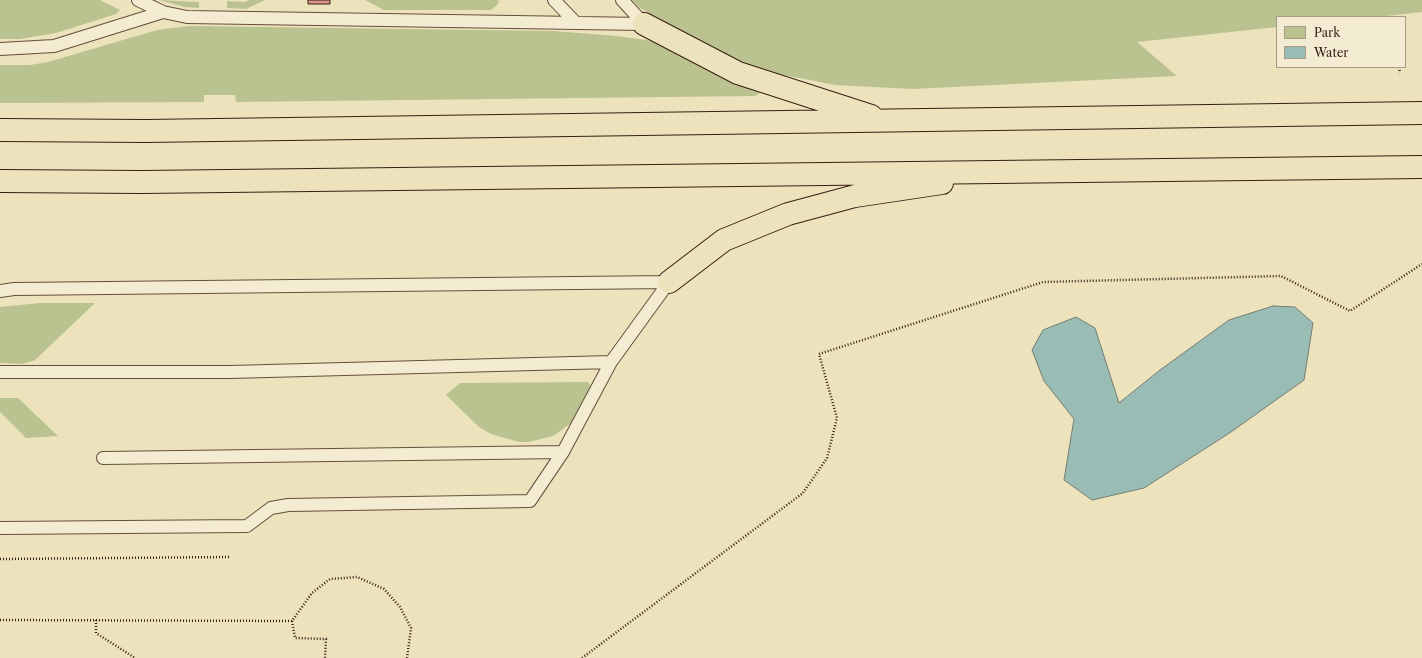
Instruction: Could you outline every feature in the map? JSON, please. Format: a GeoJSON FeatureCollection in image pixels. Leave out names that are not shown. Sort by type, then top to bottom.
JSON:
{"type":"FeatureCollection","features":[{"type":"Feature","properties":{"kind":"highway"},"geometry":{"type":"LineString","coordinates":[[644,24],[738,73],[887,122]]}},
{"type":"Feature","properties":{"kind":"highway"},"geometry":{"type":"LineString","coordinates":[[0,130],[146,131],[887,122],[1422,113]]}},
{"type":"Feature","properties":{"kind":"highway"},"geometry":{"type":"LineString","coordinates":[[0,181],[142,182],[1422,167]]}},
{"type":"Feature","properties":{"kind":"highway"},"geometry":{"type":"LineString","coordinates":[[669,282],[724,240],[788,214],[855,196],[1022,171]]}},
{"type":"Feature","properties":{"kind":"lane"},"geometry":{"type":"LineString","coordinates":[[138,0],[163,12],[195,17],[644,24]]}},
{"type":"Feature","properties":{"kind":"lane"},"geometry":{"type":"LineString","coordinates":[[554,0],[575,22]]}},
{"type":"Feature","properties":{"kind":"lane"},"geometry":{"type":"LineString","coordinates":[[622,0],[644,24]]}},
{"type":"Feature","properties":{"kind":"lane"},"geometry":{"type":"LineString","coordinates":[[0,49],[54,46],[163,12]]}},
{"type":"Feature","properties":{"kind":"lane"},"geometry":{"type":"LineString","coordinates":[[0,291],[14,289],[669,282]]}},
{"type":"Feature","properties":{"kind":"lane"},"geometry":{"type":"LineString","coordinates":[[0,528],[247,526],[271,508],[288,505],[530,502],[563,452],[611,362],[669,282]]}},
{"type":"Feature","properties":{"kind":"lane"},"geometry":{"type":"LineString","coordinates":[[0,372],[230,372],[611,362]]}},
{"type":"Feature","properties":{"kind":"lane"},"geometry":{"type":"LineString","coordinates":[[103,458],[563,452]]}},
{"type":"Feature","properties":{"kind":"path"},"geometry":{"type":"LineString","coordinates":[[1399,68],[1400,73]]}},
{"type":"Feature","properties":{"kind":"path"},"geometry":{"type":"LineString","coordinates":[[582,658],[803,493],[827,458],[837,418],[819,354],[1043,282],[1281,276],[1350,311],[1422,264]]}},
{"type":"Feature","properties":{"kind":"path"},"geometry":{"type":"LineString","coordinates":[[0,559],[231,557]]}},
{"type":"Feature","properties":{"kind":"path"},"geometry":{"type":"LineString","coordinates":[[325,658],[326,639],[295,638],[292,621],[312,593],[330,580],[357,577],[384,589],[400,607],[411,628],[407,658]]}},
{"type":"Feature","properties":{"kind":"path"},"geometry":{"type":"LineString","coordinates":[[0,620],[292,621]]}},
{"type":"Feature","properties":{"kind":"path"},"geometry":{"type":"LineString","coordinates":[[96,620],[96,633],[135,658]]}},
{"type":"Feature","properties":{"kind":"green space"},"geometry":{"type":"Polygon","coordinates":[[[0,0],[100,0],[120,10],[116,14],[56,33],[20,39],[0,39],[0,0]]]}},
{"type":"Feature","properties":{"kind":"green space"},"geometry":{"type":"Polygon","coordinates":[[[159,0],[199,2],[199,8],[184,7],[159,0]]]}},
{"type":"Feature","properties":{"kind":"green space"},"geometry":{"type":"Polygon","coordinates":[[[249,0],[265,0],[246,9],[227,8],[227,1],[245,2],[249,0]]]}},
{"type":"Feature","properties":{"kind":"green space"},"geometry":{"type":"Polygon","coordinates":[[[365,0],[498,0],[499,2],[491,10],[384,10],[365,0]]]}},
{"type":"Feature","properties":{"kind":"green space"},"geometry":{"type":"Polygon","coordinates":[[[632,0],[1422,0],[1422,12],[1387,16],[1276,16],[1276,27],[1137,42],[1177,76],[913,89],[835,85],[773,73],[746,64],[711,48],[640,8],[632,0]]]}},
{"type":"Feature","properties":{"kind":"green space"},"geometry":{"type":"Polygon","coordinates":[[[189,26],[553,31],[617,36],[646,40],[659,44],[759,91],[760,93],[755,96],[236,102],[235,95],[204,95],[204,102],[0,103],[0,65],[30,65],[48,62],[157,30],[189,26]]]}},
{"type":"Feature","properties":{"kind":"green space"},"geometry":{"type":"Polygon","coordinates":[[[40,303],[95,303],[35,360],[23,364],[0,363],[0,307],[40,303]]]}},
{"type":"Feature","properties":{"kind":"green space"},"geometry":{"type":"Polygon","coordinates":[[[588,382],[593,390],[573,422],[553,436],[529,442],[519,442],[491,434],[479,427],[446,395],[460,383],[588,382]]]}},
{"type":"Feature","properties":{"kind":"green space"},"geometry":{"type":"Polygon","coordinates":[[[0,398],[18,398],[58,436],[26,438],[0,412],[0,398]]]}},
{"type":"Feature","properties":{"kind":"water"},"geometry":{"type":"Polygon","coordinates":[[[1273,306],[1295,307],[1313,323],[1304,380],[1231,432],[1144,488],[1092,500],[1064,480],[1074,419],[1044,381],[1032,350],[1043,330],[1076,317],[1095,328],[1119,403],[1160,370],[1229,320],[1273,306]]]}},
{"type":"Feature","properties":{"kind":"building"},"geometry":{"type":"Polygon","coordinates":[[[308,0],[330,0],[330,4],[308,4],[308,0]]]}}]}
